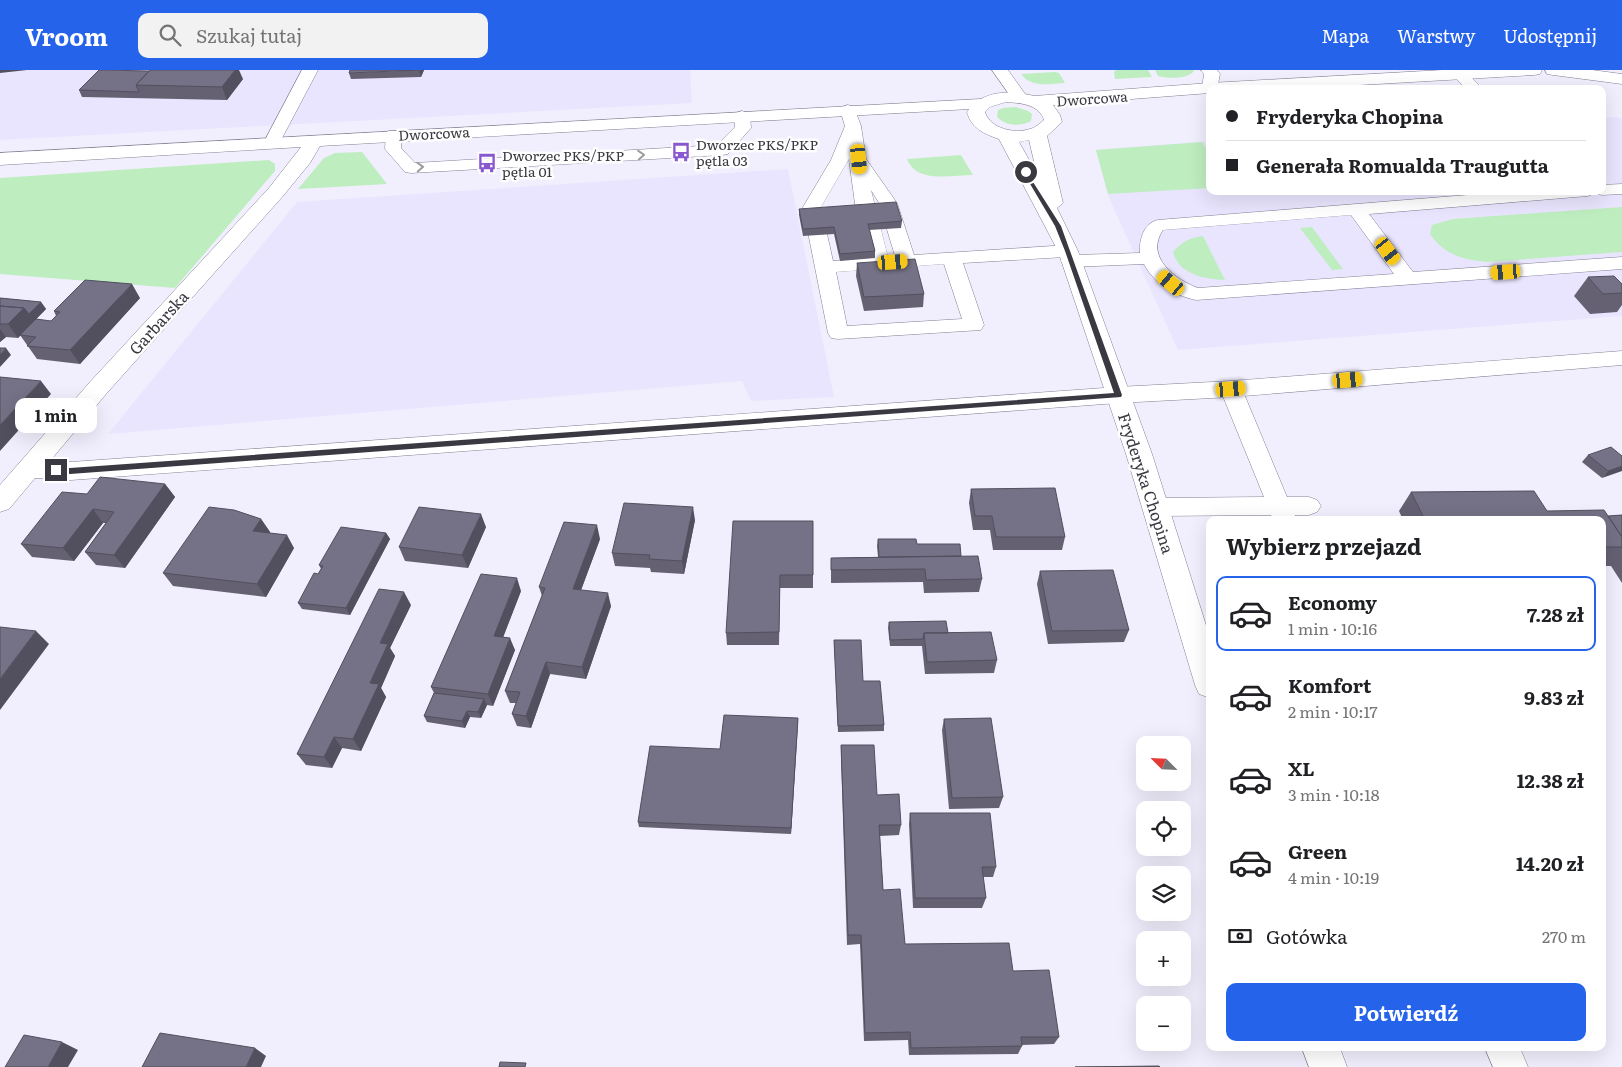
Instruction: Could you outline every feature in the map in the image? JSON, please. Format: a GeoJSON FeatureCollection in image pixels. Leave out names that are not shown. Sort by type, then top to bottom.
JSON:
{"type":"FeatureCollection","features":[{"type":"Feature","properties":{"kind":"street","name":"Dworcowa"},"geometry":{"type":"LineString","coordinates":[[1264,85],[1534,70]]}},
{"type":"Feature","properties":{"kind":"street"},"geometry":{"type":"LineString","coordinates":[[1553,70],[1622,79]]}},
{"type":"Feature","properties":{"kind":"street","name":"Dworcowa"},"geometry":{"type":"LineString","coordinates":[[0,159],[742,116],[850,118],[868,111],[981,104],[992,99],[1150,94],[1206,88]]}},
{"type":"Feature","properties":{"kind":"street","name":"Dworcowa"},"geometry":{"type":"LineString","coordinates":[[1067,117],[1150,94]]}},
{"type":"Feature","properties":{"kind":"street"},"geometry":{"type":"LineString","coordinates":[[1027,99],[1045,107],[1052,114],[1067,117]]}},
{"type":"Feature","properties":{"kind":"street"},"geometry":{"type":"LineString","coordinates":[[981,104],[975,111],[975,118],[981,126]]}},
{"type":"Feature","properties":{"kind":"street","name":"Dworcowa"},"geometry":{"type":"LineString","coordinates":[[868,111],[940,119],[981,126],[1007,136]]}},
{"type":"Feature","properties":{"kind":"street"},"geometry":{"type":"LineString","coordinates":[[1007,136],[1037,134],[1067,117]]}},
{"type":"Feature","properties":{"kind":"street","name":"Fryderyka Chopina"},"geometry":{"type":"LineString","coordinates":[[1037,134],[1058,226],[1156,507],[1206,672]]}},
{"type":"Feature","properties":{"kind":"street","name":"Fryderyka Chopina"},"geometry":{"type":"LineString","coordinates":[[1007,136],[1018,159],[1058,226]]}},
{"type":"Feature","properties":{"kind":"street","name":"Garbarska"},"geometry":{"type":"LineString","coordinates":[[0,502],[98,388],[276,192],[303,159],[314,140]]}},
{"type":"Feature","properties":{"kind":"street"},"geometry":{"type":"LineString","coordinates":[[28,469],[70,471],[1118,395],[1231,389],[1622,358]]}},
{"type":"Feature","properties":{"kind":"street"},"geometry":{"type":"LineString","coordinates":[[1323,1051],[1328,1067]]}},
{"type":"Feature","properties":{"kind":"lane"},"geometry":{"type":"LineString","coordinates":[[272,142],[310,70]]}},
{"type":"Feature","properties":{"kind":"lane"},"geometry":{"type":"LineString","coordinates":[[1000,70],[1027,99]]}},
{"type":"Feature","properties":{"kind":"lane"},"geometry":{"type":"LineString","coordinates":[[1209,70],[1212,74],[1210,85]]}},
{"type":"Feature","properties":{"kind":"lane"},"geometry":{"type":"LineString","coordinates":[[1460,74],[1471,85]]}},
{"type":"Feature","properties":{"kind":"lane"},"geometry":{"type":"LineString","coordinates":[[394,135],[393,148],[411,168],[722,150],[743,128],[742,116]]}},
{"type":"Feature","properties":{"kind":"lane"},"geometry":{"type":"LineString","coordinates":[[850,118],[859,159],[864,204],[880,263]]}},
{"type":"Feature","properties":{"kind":"lane"},"geometry":{"type":"LineString","coordinates":[[836,196],[840,160],[850,118]]}},
{"type":"Feature","properties":{"kind":"lane"},"geometry":{"type":"LineString","coordinates":[[859,159],[888,203],[906,261]]}},
{"type":"Feature","properties":{"kind":"lane"},"geometry":{"type":"LineString","coordinates":[[840,160],[812,207],[838,333],[974,325],[952,258]]}},
{"type":"Feature","properties":{"kind":"lane"},"geometry":{"type":"LineString","coordinates":[[1606,190],[1622,189]]}},
{"type":"Feature","properties":{"kind":"lane"},"geometry":{"type":"LineString","coordinates":[[1530,195],[1158,225],[1151,232],[1149,241],[1150,258],[1158,272],[1171,283],[1196,294],[1622,263]]}},
{"type":"Feature","properties":{"kind":"lane"},"geometry":{"type":"LineString","coordinates":[[1356,208],[1409,280]]}},
{"type":"Feature","properties":{"kind":"lane"},"geometry":{"type":"LineString","coordinates":[[825,267],[847,257],[880,263],[1028,252],[1070,256],[1150,258]]}},
{"type":"Feature","properties":{"kind":"lane"},"geometry":{"type":"LineString","coordinates":[[1231,389],[1282,513]]}},
{"type":"Feature","properties":{"kind":"lane"},"geometry":{"type":"LineString","coordinates":[[1156,507],[1282,513],[1310,506]]}},
{"type":"Feature","properties":{"kind":"lane"},"geometry":{"type":"LineString","coordinates":[[1503,1051],[1510,1067]]}},
{"type":"Feature","properties":{"kind":"shaded area"},"geometry":{"type":"Polygon","coordinates":[[[0,70],[690,70],[692,103],[0,140],[0,70]]]}},
{"type":"Feature","properties":{"kind":"shaded area"},"geometry":{"type":"Polygon","coordinates":[[[1617,117],[1622,119],[1622,316],[1178,350],[1109,198],[1096,150],[1206,141],[1206,195],[1606,195],[1606,118],[1617,117]]]}},
{"type":"Feature","properties":{"kind":"shaded area"},"geometry":{"type":"Polygon","coordinates":[[[788,169],[834,397],[751,401],[742,381],[108,434],[297,202],[788,169]]]}},
{"type":"Feature","properties":{"kind":"green space"},"geometry":{"type":"Polygon","coordinates":[[[1116,70],[1148,70],[1152,77],[1115,79],[1114,72],[1116,70]]]}},
{"type":"Feature","properties":{"kind":"green space"},"geometry":{"type":"Polygon","coordinates":[[[1155,70],[1194,71],[1187,76],[1167,78],[1158,76],[1155,70]]]}},
{"type":"Feature","properties":{"kind":"green space"},"geometry":{"type":"Polygon","coordinates":[[[1059,73],[1065,83],[1035,83],[1021,74],[1059,73]]]}},
{"type":"Feature","properties":{"kind":"green space"},"geometry":{"type":"Polygon","coordinates":[[[1016,107],[1032,114],[1031,121],[1013,125],[997,117],[998,110],[1016,107]]]}},
{"type":"Feature","properties":{"kind":"green space"},"geometry":{"type":"Polygon","coordinates":[[[1202,142],[1206,148],[1206,188],[1108,194],[1096,150],[1202,142]]]}},
{"type":"Feature","properties":{"kind":"green space"},"geometry":{"type":"Polygon","coordinates":[[[362,152],[387,184],[298,189],[324,158],[335,153],[362,152]]]}},
{"type":"Feature","properties":{"kind":"green space"},"geometry":{"type":"Polygon","coordinates":[[[961,155],[973,175],[945,177],[926,175],[912,167],[907,159],[961,155]]]}},
{"type":"Feature","properties":{"kind":"green space"},"geometry":{"type":"Polygon","coordinates":[[[269,160],[275,164],[275,171],[175,288],[0,274],[0,178],[269,160]]]}},
{"type":"Feature","properties":{"kind":"green space"},"geometry":{"type":"Polygon","coordinates":[[[1622,207],[1622,252],[1488,262],[1463,258],[1448,252],[1430,234],[1432,225],[1453,219],[1622,207]]]}},
{"type":"Feature","properties":{"kind":"green space"},"geometry":{"type":"Polygon","coordinates":[[[1312,227],[1343,269],[1332,270],[1300,228],[1312,227]]]}},
{"type":"Feature","properties":{"kind":"green space"},"geometry":{"type":"Polygon","coordinates":[[[1203,236],[1225,280],[1201,277],[1187,271],[1176,260],[1173,252],[1180,245],[1190,239],[1203,236]]]}},
{"type":"Feature","properties":{"kind":"building"},"geometry":{"type":"Polygon","coordinates":[[[99,70],[149,71],[136,85],[139,92],[79,90],[99,70]]]}},
{"type":"Feature","properties":{"kind":"building"},"geometry":{"type":"Polygon","coordinates":[[[150,70],[235,70],[222,87],[136,85],[150,70]]]}},
{"type":"Feature","properties":{"kind":"building"},"geometry":{"type":"Polygon","coordinates":[[[350,70],[419,70],[349,73],[350,70]]]}},
{"type":"Feature","properties":{"kind":"building"},"geometry":{"type":"Polygon","coordinates":[[[896,202],[902,221],[868,224],[875,251],[840,254],[834,227],[803,229],[799,209],[896,202]]]}},
{"type":"Feature","properties":{"kind":"building"},"geometry":{"type":"Polygon","coordinates":[[[915,259],[924,294],[864,297],[857,263],[915,259]]]}},
{"type":"Feature","properties":{"kind":"building"},"geometry":{"type":"Polygon","coordinates":[[[1614,276],[1622,284],[1622,293],[1603,294],[1588,277],[1614,276]]]}},
{"type":"Feature","properties":{"kind":"building"},"geometry":{"type":"Polygon","coordinates":[[[85,280],[132,284],[70,350],[27,346],[36,337],[20,335],[36,319],[51,321],[60,312],[54,311],[85,280]]]}},
{"type":"Feature","properties":{"kind":"building"},"geometry":{"type":"Polygon","coordinates":[[[0,298],[41,302],[29,314],[24,308],[0,306],[0,298]]]}},
{"type":"Feature","properties":{"kind":"building"},"geometry":{"type":"Polygon","coordinates":[[[0,306],[24,308],[8,324],[0,324],[0,306]]]}},
{"type":"Feature","properties":{"kind":"building"},"geometry":{"type":"Polygon","coordinates":[[[0,348],[6,348],[0,355],[0,348]]]}},
{"type":"Feature","properties":{"kind":"building"},"geometry":{"type":"Polygon","coordinates":[[[0,377],[41,381],[0,425],[0,377]]]}},
{"type":"Feature","properties":{"kind":"building"},"geometry":{"type":"Polygon","coordinates":[[[1611,447],[1622,456],[1622,466],[1608,471],[1588,455],[1611,447]]]}},
{"type":"Feature","properties":{"kind":"building"},"geometry":{"type":"Polygon","coordinates":[[[100,477],[165,484],[114,555],[85,552],[114,512],[93,509],[63,548],[21,544],[62,492],[87,494],[100,477]]]}},
{"type":"Feature","properties":{"kind":"building"},"geometry":{"type":"Polygon","coordinates":[[[1055,488],[1065,537],[996,537],[992,516],[975,516],[971,489],[1055,488]]]}},
{"type":"Feature","properties":{"kind":"building"},"geometry":{"type":"Polygon","coordinates":[[[1534,491],[1547,511],[1604,510],[1622,537],[1622,547],[1606,547],[1606,516],[1423,516],[1411,492],[1534,491]]]}},
{"type":"Feature","properties":{"kind":"building"},"geometry":{"type":"Polygon","coordinates":[[[624,503],[693,507],[682,561],[649,559],[650,555],[612,553],[624,503]]]}},
{"type":"Feature","properties":{"kind":"building"},"geometry":{"type":"Polygon","coordinates":[[[209,507],[234,510],[261,519],[253,531],[287,535],[257,584],[163,573],[209,507]]]}},
{"type":"Feature","properties":{"kind":"building"},"geometry":{"type":"Polygon","coordinates":[[[419,507],[481,514],[462,555],[399,547],[419,507]]]}},
{"type":"Feature","properties":{"kind":"building"},"geometry":{"type":"Polygon","coordinates":[[[1622,515],[1622,537],[1608,516],[1622,515]]]}},
{"type":"Feature","properties":{"kind":"building"},"geometry":{"type":"Polygon","coordinates":[[[733,521],[813,521],[813,575],[780,575],[779,632],[726,633],[733,521]]]}},
{"type":"Feature","properties":{"kind":"building"},"geometry":{"type":"Polygon","coordinates":[[[564,522],[597,525],[573,589],[608,593],[582,667],[546,662],[526,716],[512,714],[520,692],[505,691],[545,588],[539,587],[564,522]]]}},
{"type":"Feature","properties":{"kind":"building"},"geometry":{"type":"Polygon","coordinates":[[[341,527],[386,533],[346,608],[298,603],[314,573],[318,574],[323,566],[319,565],[341,527]]]}},
{"type":"Feature","properties":{"kind":"building"},"geometry":{"type":"Polygon","coordinates":[[[878,539],[916,539],[917,544],[960,544],[961,556],[879,557],[878,539]]]}},
{"type":"Feature","properties":{"kind":"building"},"geometry":{"type":"Polygon","coordinates":[[[978,556],[982,579],[926,580],[925,569],[831,570],[831,558],[978,556]]]}},
{"type":"Feature","properties":{"kind":"building"},"geometry":{"type":"Polygon","coordinates":[[[1113,570],[1129,630],[1052,631],[1040,571],[1113,570]]]}},
{"type":"Feature","properties":{"kind":"building"},"geometry":{"type":"Polygon","coordinates":[[[481,574],[517,578],[494,636],[510,638],[488,694],[431,687],[481,574]]]}},
{"type":"Feature","properties":{"kind":"building"},"geometry":{"type":"Polygon","coordinates":[[[379,589],[404,592],[380,643],[388,644],[370,683],[379,684],[353,739],[334,737],[324,757],[297,754],[379,589]]]}},
{"type":"Feature","properties":{"kind":"building"},"geometry":{"type":"Polygon","coordinates":[[[946,621],[948,633],[924,633],[923,639],[890,640],[889,622],[946,621]]]}},
{"type":"Feature","properties":{"kind":"building"},"geometry":{"type":"Polygon","coordinates":[[[0,627],[36,631],[0,679],[0,627]]]}},
{"type":"Feature","properties":{"kind":"building"},"geometry":{"type":"Polygon","coordinates":[[[991,632],[997,660],[927,662],[924,633],[991,632]]]}},
{"type":"Feature","properties":{"kind":"building"},"geometry":{"type":"Polygon","coordinates":[[[834,640],[861,640],[863,681],[880,681],[884,725],[838,726],[834,640]]]}},
{"type":"Feature","properties":{"kind":"building"},"geometry":{"type":"Polygon","coordinates":[[[434,693],[484,699],[478,712],[467,711],[462,721],[424,716],[434,693]]]}},
{"type":"Feature","properties":{"kind":"building"},"geometry":{"type":"Polygon","coordinates":[[[724,715],[798,718],[791,828],[638,822],[650,746],[720,749],[724,715]]]}},
{"type":"Feature","properties":{"kind":"building"},"geometry":{"type":"Polygon","coordinates":[[[991,718],[1003,797],[952,798],[944,719],[991,718]]]}},
{"type":"Feature","properties":{"kind":"building"},"geometry":{"type":"Polygon","coordinates":[[[841,745],[874,745],[877,795],[899,794],[901,825],[879,825],[883,890],[900,889],[905,944],[1009,943],[1013,971],[1049,970],[1059,1037],[1021,1037],[1022,1046],[911,1048],[910,1032],[865,1033],[861,935],[848,935],[841,745]]]}},
{"type":"Feature","properties":{"kind":"building"},"geometry":{"type":"Polygon","coordinates":[[[910,813],[990,813],[996,867],[982,867],[986,898],[915,898],[910,813]]]}},
{"type":"Feature","properties":{"kind":"building"},"geometry":{"type":"Polygon","coordinates":[[[160,1033],[255,1048],[246,1067],[142,1067],[160,1033]]]}},
{"type":"Feature","properties":{"kind":"building"},"geometry":{"type":"Polygon","coordinates":[[[24,1035],[62,1042],[48,1067],[5,1067],[24,1035]]]}},
{"type":"Feature","properties":{"kind":"building"},"geometry":{"type":"Polygon","coordinates":[[[500,1062],[526,1063],[525,1067],[499,1067],[500,1062]]]}},
{"type":"Feature","properties":{"kind":"building"},"geometry":{"type":"Polygon","coordinates":[[[1159,1066],[1160,1067],[1075,1067],[1159,1066]]]}},
{"type":"Feature","properties":{"kind":"place","name":"Dworzec PKS/PKP pętla 03"},"geometry":{"type":"Point","coordinates":[681,152]}},
{"type":"Feature","properties":{"kind":"place","name":"Dworzec PKS/PKP pętla 01"},"geometry":{"type":"Point","coordinates":[487,163]}},
{"type":"Feature","properties":{"kind":"route"},"geometry":{"type":"LineString","coordinates":[[56,470],[70,471],[1118,395],[1058,226],[1026,172]]}}]}
